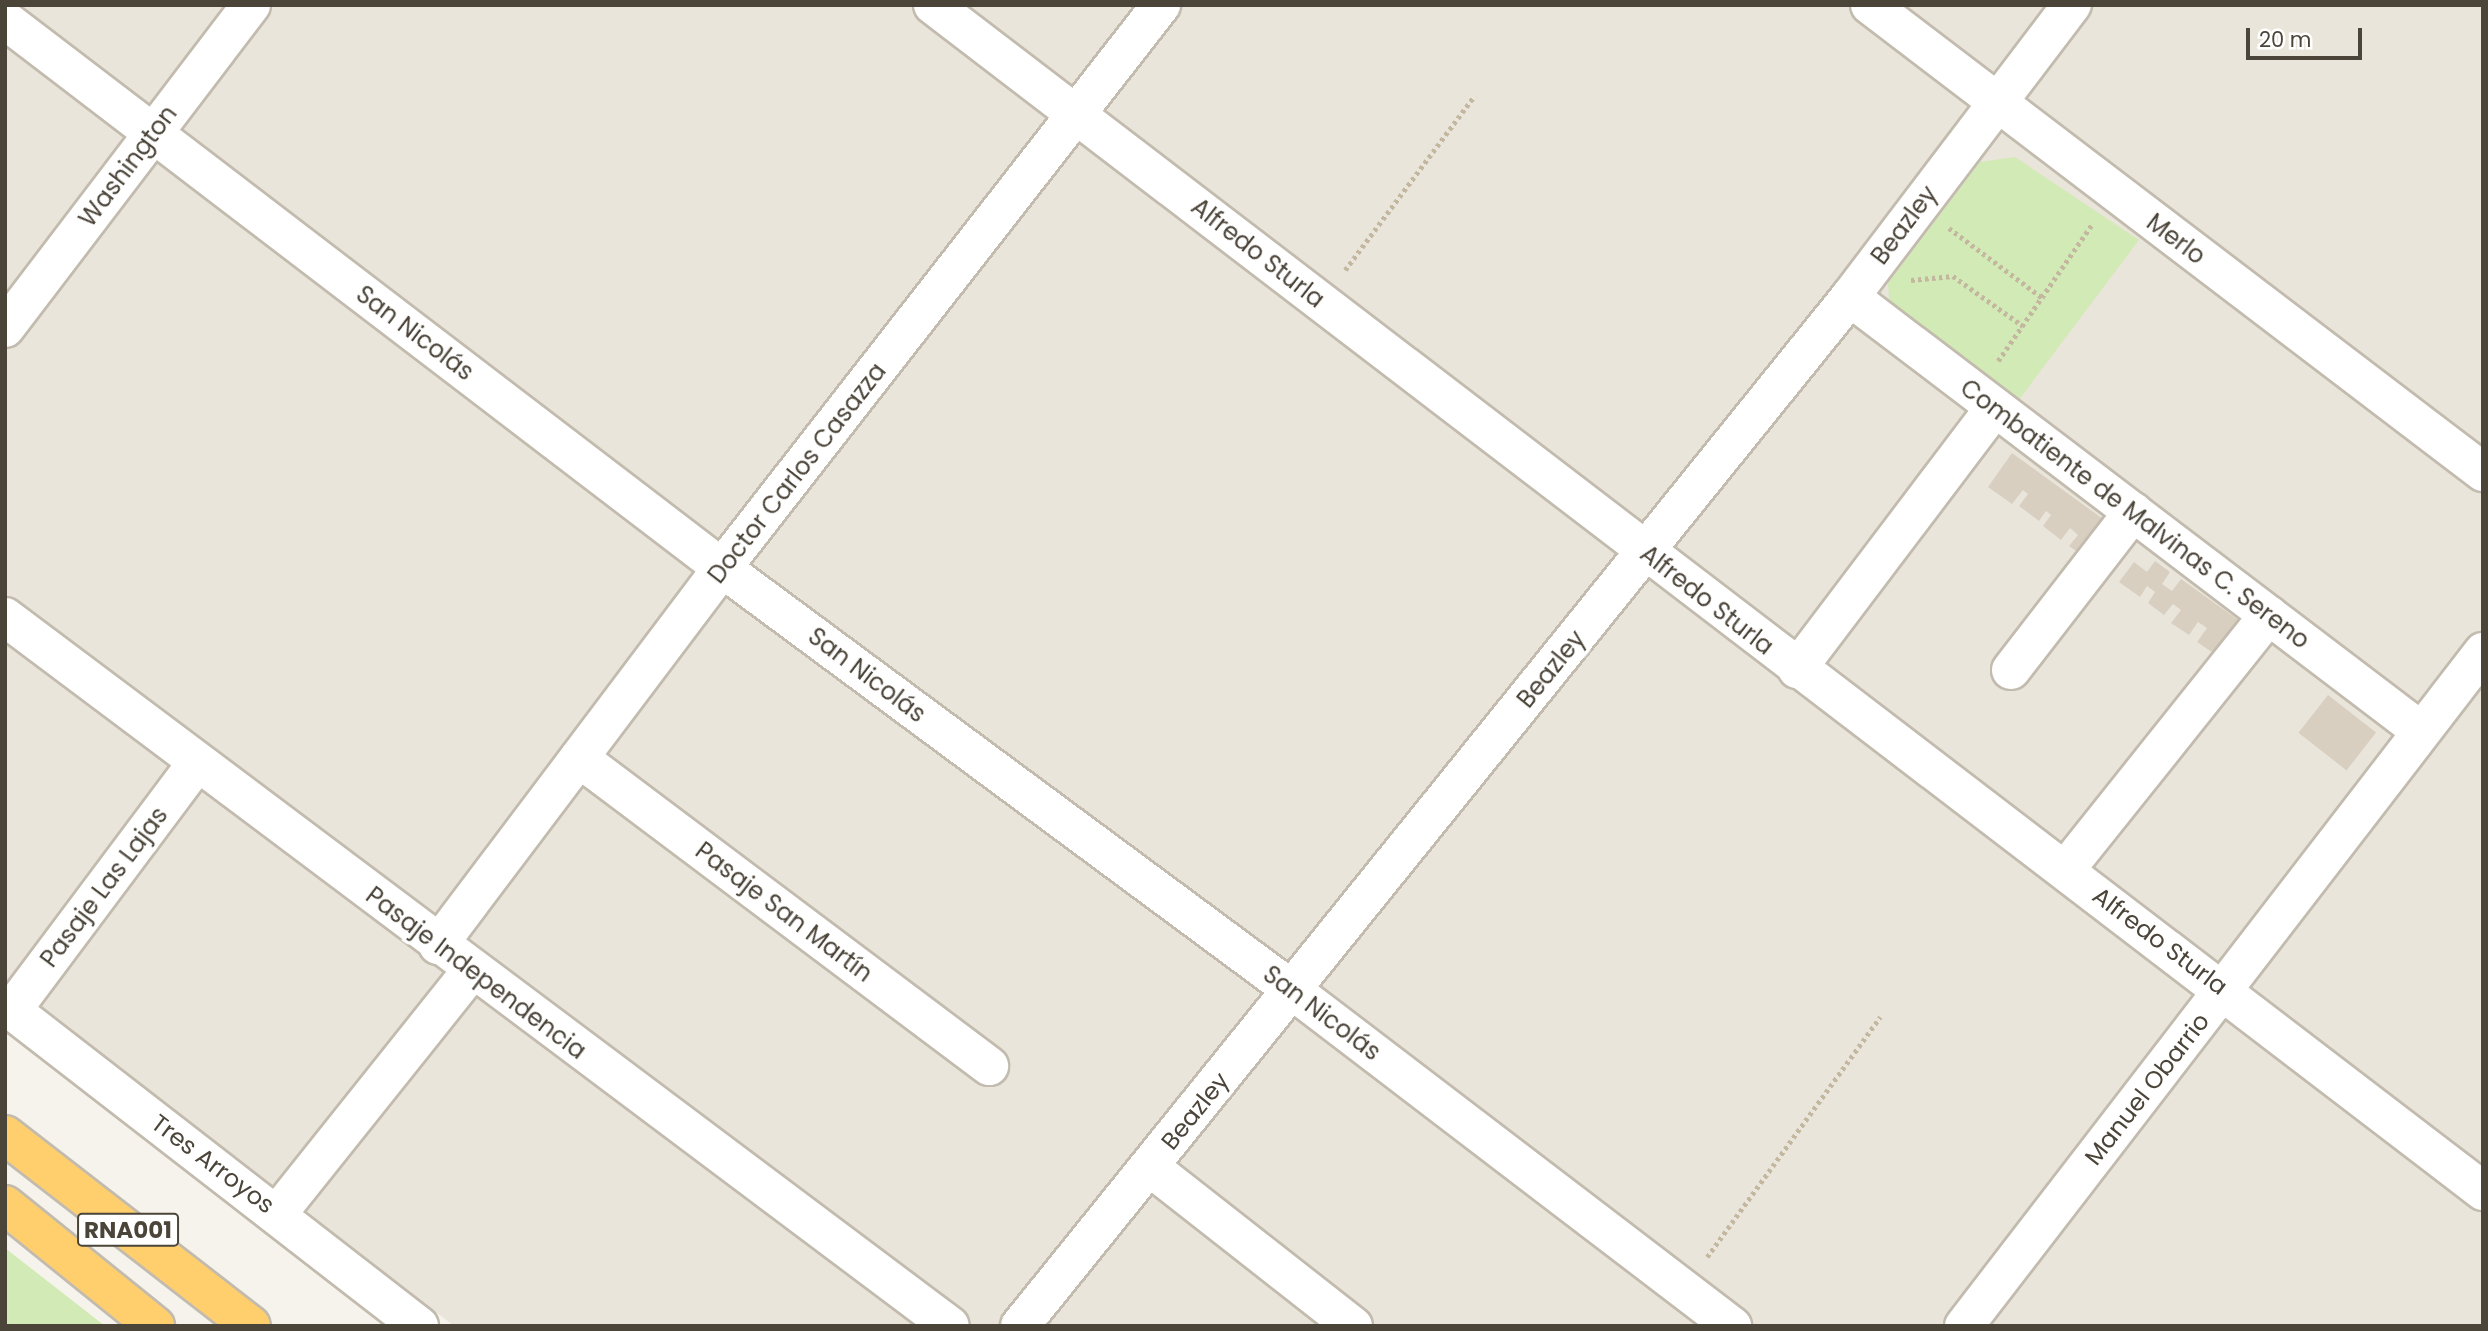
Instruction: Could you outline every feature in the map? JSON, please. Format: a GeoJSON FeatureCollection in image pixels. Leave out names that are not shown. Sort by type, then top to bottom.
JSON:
{"type":"FeatureCollection","features":[{"type":"Feature","properties":{"kind":"highway","name":"RNA001"},"geometry":{"type":"LineString","coordinates":[[5,1135],[251,1326]]}},
{"type":"Feature","properties":{"kind":"highway"},"geometry":{"type":"LineString","coordinates":[[5,1205],[155,1326]]}},
{"type":"Feature","properties":{"kind":"street","name":"Washington"},"geometry":{"type":"LineString","coordinates":[[5,328],[251,5]]}},
{"type":"Feature","properties":{"kind":"street","name":"Alfredo Sturla"},"geometry":{"type":"LineString","coordinates":[[933,5],[1797,670],[2066,869],[2483,1191]]}},
{"type":"Feature","properties":{"kind":"street","name":"Doctor Carlos Casazza"},"geometry":{"type":"LineString","coordinates":[[438,945],[722,568],[1078,116],[1161,5]]}},
{"type":"Feature","properties":{"kind":"street","name":"Merlo"},"geometry":{"type":"LineString","coordinates":[[1870,5],[2483,472]]}},
{"type":"Feature","properties":{"kind":"street","name":"Beazley"},"geometry":{"type":"LineString","coordinates":[[1021,1326],[1854,291],[2072,5]]}},
{"type":"Feature","properties":{"kind":"street","name":"San Nicolás"},"geometry":{"type":"LineString","coordinates":[[5,20],[722,568],[1292,990],[1732,1326]]}},
{"type":"Feature","properties":{"kind":"street","name":"Combatiente de Malvinas C. Sereno"},"geometry":{"type":"LineString","coordinates":[[1854,291],[1985,399],[2421,731]]}},
{"type":"Feature","properties":{"kind":"street"},"geometry":{"type":"LineString","coordinates":[[1797,670],[1985,399]]}},
{"type":"Feature","properties":{"kind":"street"},"geometry":{"type":"LineString","coordinates":[[2011,670],[2133,512]]}},
{"type":"Feature","properties":{"kind":"street"},"geometry":{"type":"LineString","coordinates":[[2066,869],[2269,615]]}},
{"type":"Feature","properties":{"kind":"street","name":"Pasaje Independencia"},"geometry":{"type":"LineString","coordinates":[[5,617],[438,945],[950,1326]]}},
{"type":"Feature","properties":{"kind":"street","name":"Manuel Obarrio"},"geometry":{"type":"LineString","coordinates":[[1964,1326],[2483,652]]}},
{"type":"Feature","properties":{"kind":"street","name":"Pasaje San Martín"},"geometry":{"type":"LineString","coordinates":[[579,758],[989,1066]]}},
{"type":"Feature","properties":{"kind":"street","name":"Pasaje Las Lajas"},"geometry":{"type":"LineString","coordinates":[[9,1007],[197,764]]}},
{"type":"Feature","properties":{"kind":"street"},"geometry":{"type":"LineString","coordinates":[[278,1213],[472,970]]}},
{"type":"Feature","properties":{"kind":"street","name":"Tres Arroyos"},"geometry":{"type":"LineString","coordinates":[[9,1007],[278,1213],[419,1326]]}},
{"type":"Feature","properties":{"kind":"street"},"geometry":{"type":"LineString","coordinates":[[1150,1167],[1353,1326]]}},
{"type":"Feature","properties":{"kind":"path"},"geometry":{"type":"LineString","coordinates":[[1321,302],[1474,96]]}},
{"type":"Feature","properties":{"kind":"path"},"geometry":{"type":"LineString","coordinates":[[1985,399],[2023,327],[2114,191]]}},
{"type":"Feature","properties":{"kind":"path"},"geometry":{"type":"LineString","coordinates":[[1919,206],[2044,299]]}},
{"type":"Feature","properties":{"kind":"path"},"geometry":{"type":"LineString","coordinates":[[1854,291],[1954,276],[2023,327]]}},
{"type":"Feature","properties":{"kind":"path"},"geometry":{"type":"LineString","coordinates":[[1684,1289],[1880,1017]]}},
{"type":"Feature","properties":{"kind":"shaded area"},"geometry":{"type":"Polygon","coordinates":[[[5,5],[2483,5],[2483,1326],[454,1326],[5,981],[5,5]]]}},
{"type":"Feature","properties":{"kind":"green space"},"geometry":{"type":"Polygon","coordinates":[[[2015,157],[2139,240],[2018,401],[1890,310],[1888,283],[1980,162],[2015,157]]]}},
{"type":"Feature","properties":{"kind":"green space"},"geometry":{"type":"Polygon","coordinates":[[[5,1248],[105,1326],[5,1326],[5,1248]]]}},
{"type":"Feature","properties":{"kind":"building"},"geometry":{"type":"Polygon","coordinates":[[[2012,453],[2114,527],[2089,560],[2069,546],[2078,535],[2070,528],[2061,540],[2043,526],[2051,515],[2046,511],[2039,521],[2019,506],[2028,494],[2023,490],[2012,504],[1988,487],[2012,453]]]}},
{"type":"Feature","properties":{"kind":"building"},"geometry":{"type":"Polygon","coordinates":[[[2155,561],[2170,572],[2162,584],[2172,591],[2181,579],[2244,624],[2219,657],[2197,642],[2207,628],[2198,622],[2189,635],[2171,623],[2181,610],[2173,604],[2164,615],[2148,603],[2155,592],[2147,586],[2140,597],[2119,582],[2134,562],[2147,572],[2155,561]]]}},
{"type":"Feature","properties":{"kind":"building"},"geometry":{"type":"Polygon","coordinates":[[[2328,695],[2376,733],[2347,770],[2298,733],[2328,695]]]}}]}
